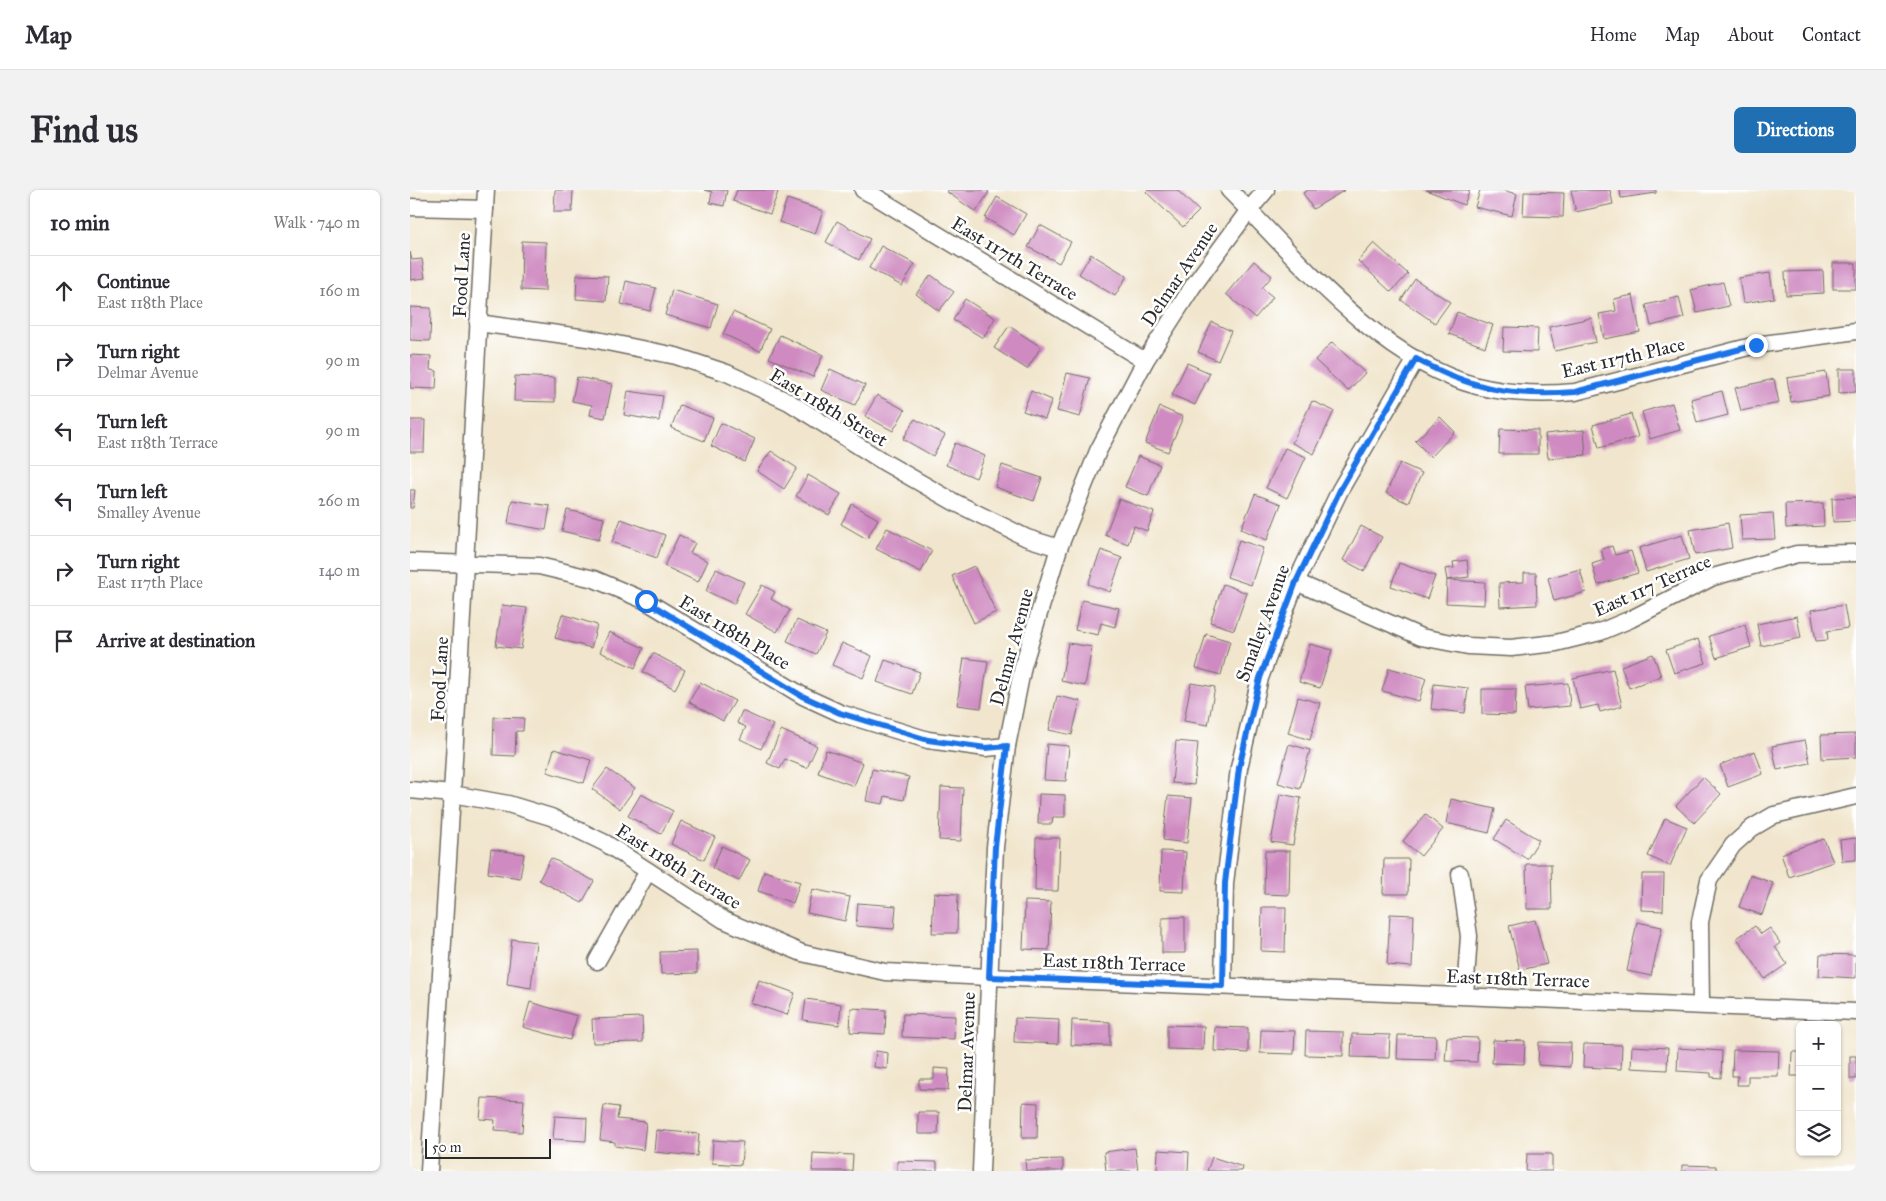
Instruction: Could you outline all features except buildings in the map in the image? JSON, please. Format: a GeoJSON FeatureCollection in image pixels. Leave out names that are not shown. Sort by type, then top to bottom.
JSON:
{"type":"FeatureCollection","features":[{"type":"Feature","properties":{"kind":"street","name":"Food Lane"},"geometry":{"type":"LineString","coordinates":[[429,1171],[486,190]]}},
{"type":"Feature","properties":{"kind":"street","name":"East 117th Terrace"},"geometry":{"type":"LineString","coordinates":[[863,190],[1145,361]]}},
{"type":"Feature","properties":{"kind":"street","name":"East 117th Place"},"geometry":{"type":"LineString","coordinates":[[1229,190],[1336,299],[1378,334],[1416,359],[1444,374],[1477,386],[1511,392],[1546,394],[1575,392],[1756,345],[1856,331]]}},
{"type":"Feature","properties":{"kind":"street","name":"Delmar Avenue"},"geometry":{"type":"LineString","coordinates":[[982,1171],[995,847],[1007,746],[1023,666],[1059,548],[1098,451],[1145,361],[1193,286],[1248,210],[1266,190]]}},
{"type":"Feature","properties":{"kind":"street"},"geometry":{"type":"LineString","coordinates":[[410,207],[485,208]]}},
{"type":"Feature","properties":{"kind":"street","name":"East 118th Street"},"geometry":{"type":"LineString","coordinates":[[478,323],[587,338],[676,356],[727,373],[789,402],[884,462],[954,502],[1026,538],[1059,548]]}},
{"type":"Feature","properties":{"kind":"street","name":"Smalley Avenue"},"geometry":{"type":"LineString","coordinates":[[1223,986],[1225,883],[1239,768],[1260,678],[1296,582],[1340,490],[1416,359]]}},
{"type":"Feature","properties":{"kind":"street","name":"East 117 Terrace"},"geometry":{"type":"LineString","coordinates":[[1296,582],[1421,637],[1468,646],[1511,648],[1556,643],[1600,632],[1631,619],[1713,577],[1778,559],[1797,554],[1856,553]]}},
{"type":"Feature","properties":{"kind":"street","name":"East 118th Place"},"geometry":{"type":"LineString","coordinates":[[410,562],[538,566],[594,579],[646,601],[802,696],[840,713],[928,740],[986,748],[1007,746]]}},
{"type":"Feature","properties":{"kind":"street","name":"East 118th Terrace"},"geometry":{"type":"LineString","coordinates":[[410,790],[452,794],[508,804],[551,817],[605,843],[724,920],[802,953],[884,972],[1856,1012]]}},
{"type":"Feature","properties":{"kind":"street"},"geometry":{"type":"LineString","coordinates":[[1701,1005],[1700,922],[1710,880],[1732,845],[1752,828],[1774,815],[1856,796]]}},
{"type":"Feature","properties":{"kind":"street"},"geometry":{"type":"LineString","coordinates":[[597,961],[648,871]]}},
{"type":"Feature","properties":{"kind":"street"},"geometry":{"type":"LineString","coordinates":[[1460,874],[1470,936],[1466,995]]}},
{"type":"Feature","properties":{"kind":"route"},"geometry":{"type":"LineString","coordinates":[[646,601],[802,696],[840,713],[928,740],[986,748],[1007,746],[995,847],[989,977],[1223,986],[1225,883],[1239,768],[1260,678],[1296,582],[1340,490],[1416,359],[1444,374],[1477,386],[1511,392],[1546,394],[1575,392],[1756,345]]}}]}
